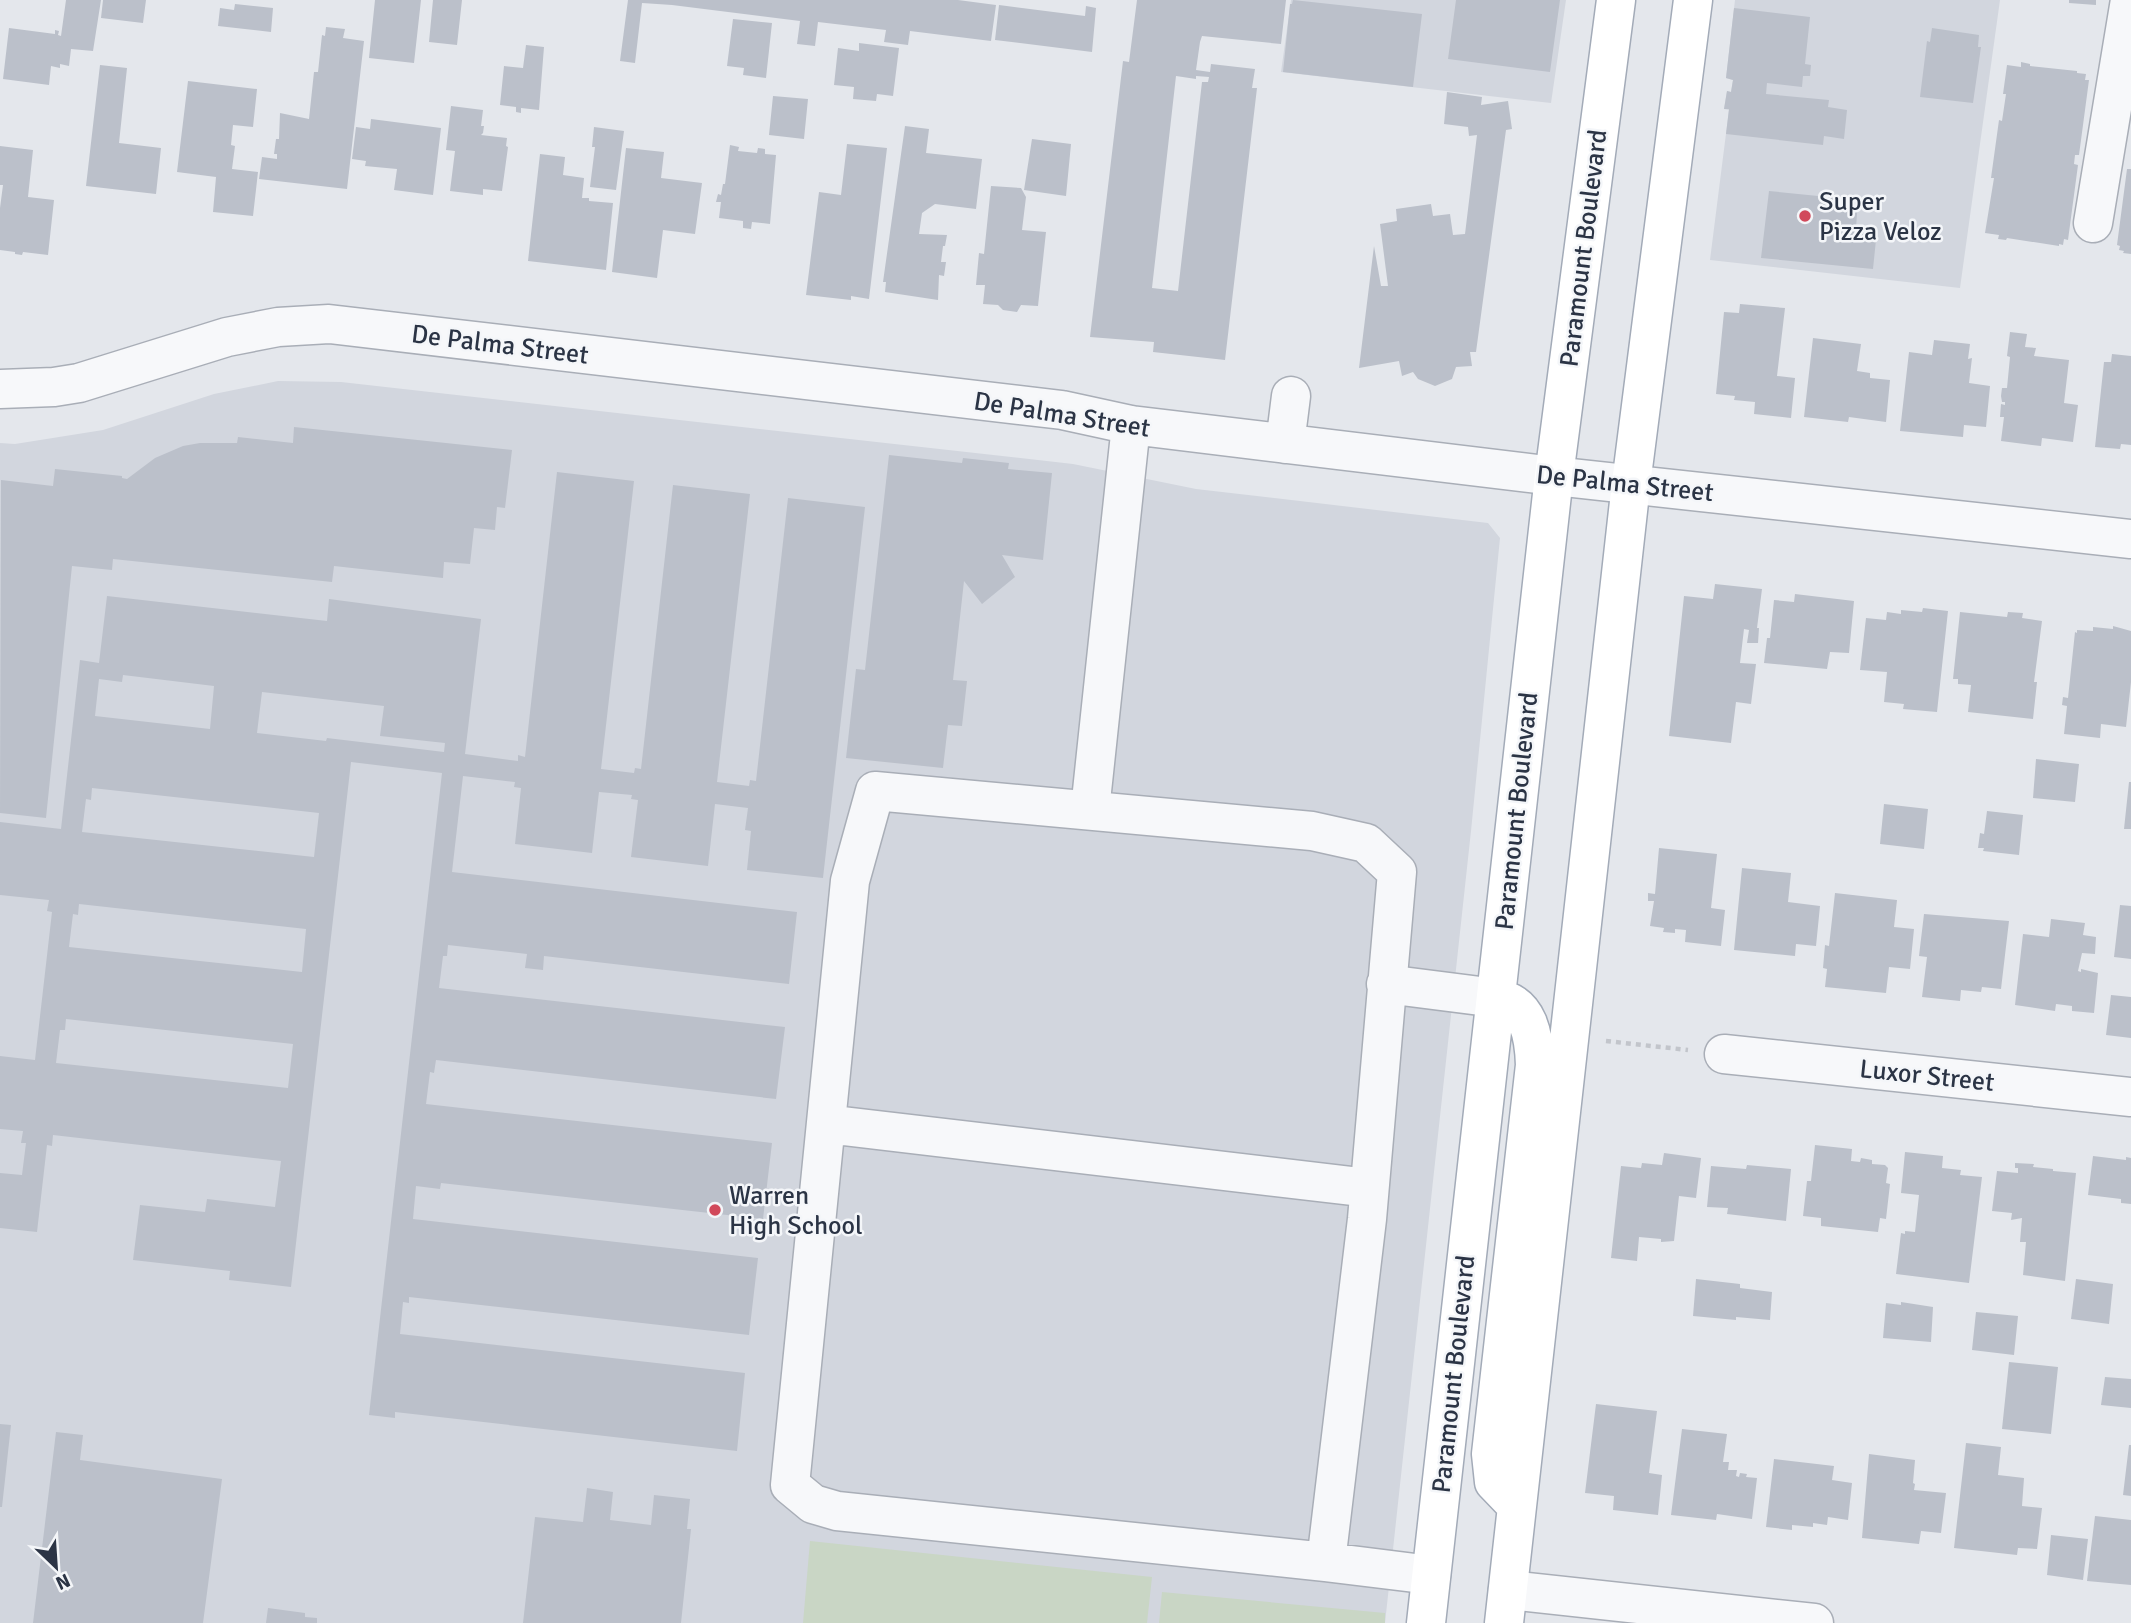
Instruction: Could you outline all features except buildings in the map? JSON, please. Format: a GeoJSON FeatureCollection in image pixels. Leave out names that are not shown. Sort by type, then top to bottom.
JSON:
{"type":"FeatureCollection","features":[{"type":"Feature","properties":{"kind":"main road","name":"Paramount Boulevard"},"geometry":{"type":"LineString","coordinates":[[1426,1623],[1553,476],[1616,0]]}},
{"type":"Feature","properties":{"kind":"main road"},"geometry":{"type":"LineString","coordinates":[[1506,1606],[1631,484],[1693,0]]}},
{"type":"Feature","properties":{"kind":"main road"},"geometry":{"type":"LineString","coordinates":[[1496,998],[1517,1007],[1526,1018],[1531,1028],[1535,1056],[1491,1454],[1494,1482],[1517,1506]]}},
{"type":"Feature","properties":{"kind":"street"},"geometry":{"type":"LineString","coordinates":[[2093,223],[2130,0]]}},
{"type":"Feature","properties":{"kind":"street","name":"De Palma Street"},"geometry":{"type":"LineString","coordinates":[[0,389],[79,383],[227,337],[278,327],[329,324],[1062,410],[1131,425],[1553,476],[2131,539]]}},
{"type":"Feature","properties":{"kind":"street"},"geometry":{"type":"LineString","coordinates":[[1285,444],[1291,397]]}},
{"type":"Feature","properties":{"kind":"street"},"geometry":{"type":"LineString","coordinates":[[1090,810],[1131,425]]}},
{"type":"Feature","properties":{"kind":"street"},"geometry":{"type":"LineString","coordinates":[[1326,1562],[1369,1188],[1397,872],[1366,844],[1312,831],[875,791],[850,881],[790,1485],[813,1504],[837,1511],[1431,1575]]}},
{"type":"Feature","properties":{"kind":"street"},"geometry":{"type":"LineString","coordinates":[[1387,984],[1496,998]]}},
{"type":"Feature","properties":{"kind":"street","name":"Luxor Street"},"geometry":{"type":"LineString","coordinates":[[1724,1054],[2131,1097]]}},
{"type":"Feature","properties":{"kind":"street"},"geometry":{"type":"LineString","coordinates":[[826,1124],[1369,1188]]}},
{"type":"Feature","properties":{"kind":"street"},"geometry":{"type":"LineString","coordinates":[[1506,1606],[1814,1623]]}},
{"type":"Feature","properties":{"kind":"path"},"geometry":{"type":"LineString","coordinates":[[1570,1036],[1724,1054]]}},
{"type":"Feature","properties":{"kind":"shaded area"},"geometry":{"type":"Polygon","coordinates":[[[1291,0],[1566,0],[1551,103],[1281,72],[1291,0]]]}},
{"type":"Feature","properties":{"kind":"shaded area"},"geometry":{"type":"Polygon","coordinates":[[[1735,0],[2000,0],[1960,288],[1710,260],[1729,110],[1724,109],[1727,91],[1731,92],[1733,80],[1726,78],[1735,0]]]}},
{"type":"Feature","properties":{"kind":"shaded area","name":"Warren High School"},"geometry":{"type":"Polygon","coordinates":[[[278,381],[341,382],[1073,464],[1196,489],[1488,523],[1500,538],[1385,1623],[0,1623],[0,443],[15,444],[103,430],[214,394],[278,381]]]}},
{"type":"Feature","properties":{"kind":"green space"},"geometry":{"type":"Polygon","coordinates":[[[810,1541],[1152,1577],[1147,1623],[803,1623],[810,1541]]]}},
{"type":"Feature","properties":{"kind":"green space"},"geometry":{"type":"Polygon","coordinates":[[[1162,1592],[1385,1613],[1385,1623],[1159,1623],[1162,1592]]]}},
{"type":"Feature","properties":{"kind":"place","name":"Super Pizza Veloz"},"geometry":{"type":"Point","coordinates":[1805,216]}},
{"type":"Feature","properties":{"kind":"place","name":"Warren High School"},"geometry":{"type":"Point","coordinates":[715,1210]}}]}
